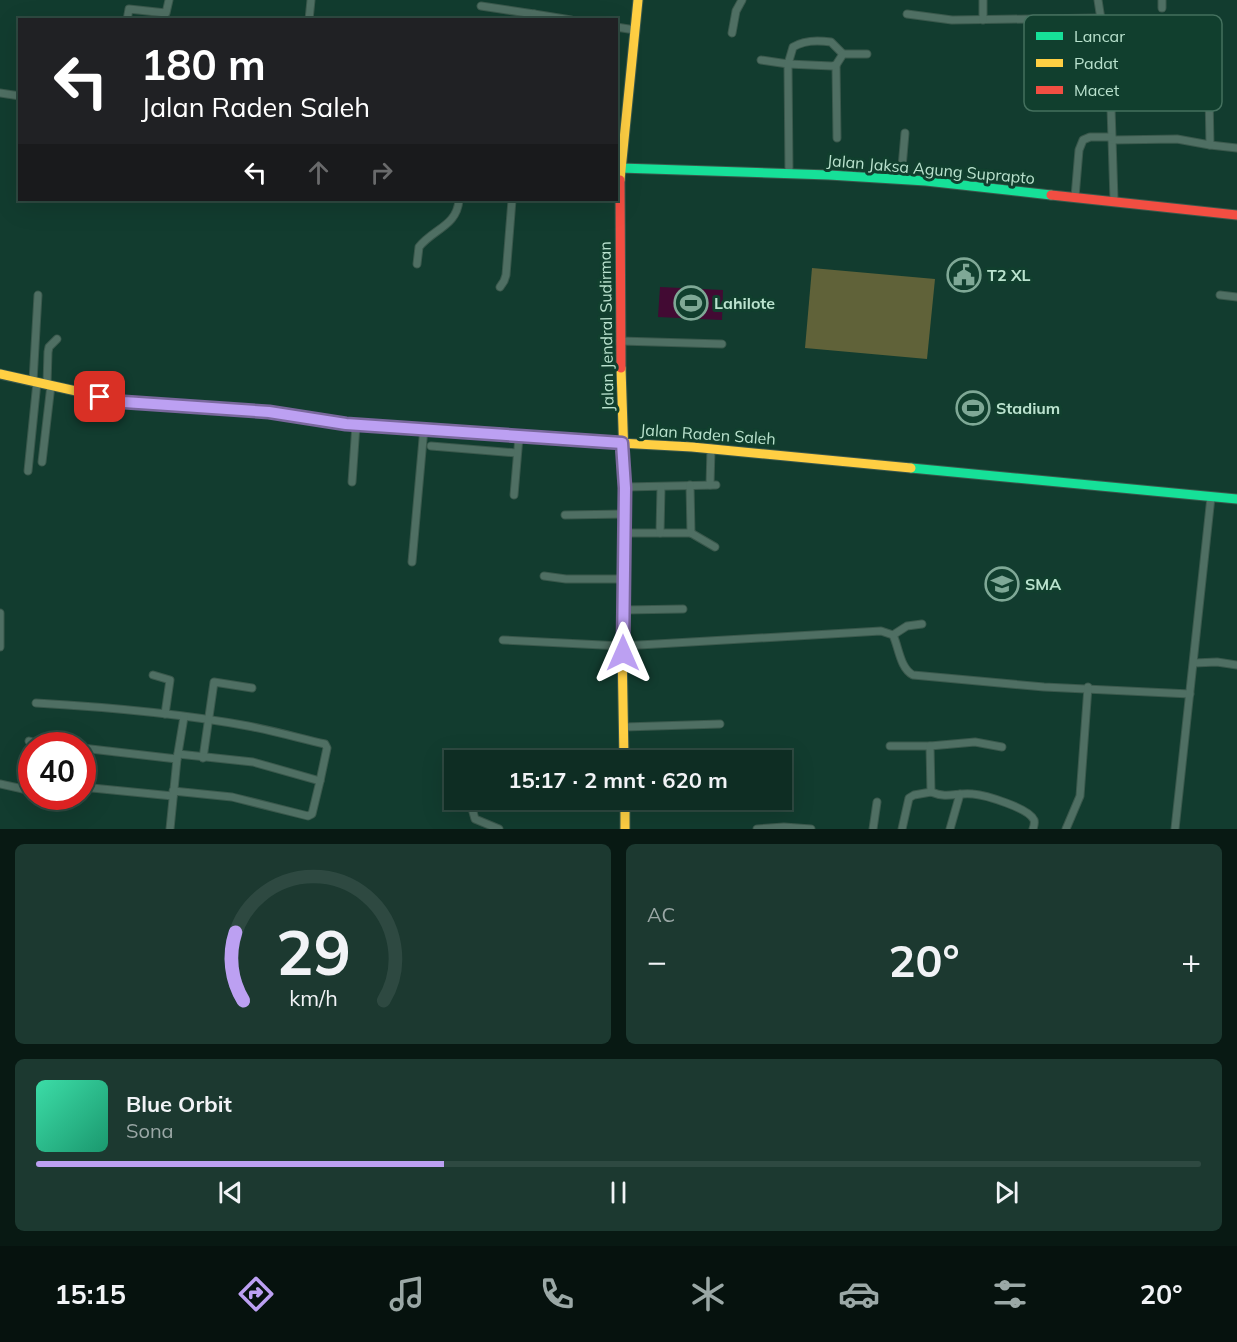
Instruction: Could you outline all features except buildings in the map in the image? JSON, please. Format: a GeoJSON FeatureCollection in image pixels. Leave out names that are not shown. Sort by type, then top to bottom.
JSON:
{"type":"FeatureCollection","features":[{"type":"Feature","properties":{"kind":"street"},"geometry":{"type":"LineString","coordinates":[[127,18],[129,9],[166,13],[169,0]]}},
{"type":"Feature","properties":{"kind":"street"},"geometry":{"type":"LineString","coordinates":[[309,18],[311,0]]}},
{"type":"Feature","properties":{"kind":"street","name":"Jalan Jendral Sudirman"},"geometry":{"type":"LineString","coordinates":[[624,750],[622,646],[625,488],[620,341],[619,168],[621,121],[638,0]]}},
{"type":"Feature","properties":{"kind":"street"},"geometry":{"type":"LineString","coordinates":[[732,33],[736,11],[742,0]]}},
{"type":"Feature","properties":{"kind":"street"},"geometry":{"type":"LineString","coordinates":[[982,20],[983,0]]}},
{"type":"Feature","properties":{"kind":"street"},"geometry":{"type":"LineString","coordinates":[[1098,0],[1100,15]]}},
{"type":"Feature","properties":{"kind":"street"},"geometry":{"type":"LineString","coordinates":[[481,6],[533,17]]}},
{"type":"Feature","properties":{"kind":"street"},"geometry":{"type":"LineString","coordinates":[[907,14],[942,20],[1024,19]]}},
{"type":"Feature","properties":{"kind":"street"},"geometry":{"type":"LineString","coordinates":[[618,27],[635,30]]}},
{"type":"Feature","properties":{"kind":"street"},"geometry":{"type":"LineString","coordinates":[[789,174],[788,64],[793,47],[808,42],[831,42],[843,54],[867,54]]}},
{"type":"Feature","properties":{"kind":"street"},"geometry":{"type":"LineString","coordinates":[[837,138],[836,65],[843,54]]}},
{"type":"Feature","properties":{"kind":"street"},"geometry":{"type":"LineString","coordinates":[[761,60],[788,64],[836,65]]}},
{"type":"Feature","properties":{"kind":"street"},"geometry":{"type":"LineString","coordinates":[[0,93],[18,96]]}},
{"type":"Feature","properties":{"kind":"street"},"geometry":{"type":"LineString","coordinates":[[1111,111],[1114,200]]}},
{"type":"Feature","properties":{"kind":"street"},"geometry":{"type":"LineString","coordinates":[[1209,111],[1210,145]]}},
{"type":"Feature","properties":{"kind":"street"},"geometry":{"type":"LineString","coordinates":[[901,179],[905,133]]}},
{"type":"Feature","properties":{"kind":"street"},"geometry":{"type":"LineString","coordinates":[[1074,197],[1079,150],[1083,140],[1090,137],[1177,139],[1237,148]]}},
{"type":"Feature","properties":{"kind":"street","name":"Jalan Jaksa Agung Suprapto"},"geometry":{"type":"LineString","coordinates":[[619,168],[901,179],[1114,200],[1237,215]]}},
{"type":"Feature","properties":{"kind":"street"},"geometry":{"type":"LineString","coordinates":[[417,264],[419,247],[425,240],[446,226],[456,213],[459,201]]}},
{"type":"Feature","properties":{"kind":"street"},"geometry":{"type":"LineString","coordinates":[[500,287],[506,275],[512,201]]}},
{"type":"Feature","properties":{"kind":"street"},"geometry":{"type":"LineString","coordinates":[[38,295],[42,383],[42,462]]}},
{"type":"Feature","properties":{"kind":"street"},"geometry":{"type":"LineString","coordinates":[[1220,295],[1237,297]]}},
{"type":"Feature","properties":{"kind":"street"},"geometry":{"type":"LineString","coordinates":[[28,471],[49,347],[57,339]]}},
{"type":"Feature","properties":{"kind":"street"},"geometry":{"type":"LineString","coordinates":[[620,341],[722,344]]}},
{"type":"Feature","properties":{"kind":"street","name":"Jalan Raden Saleh"},"geometry":{"type":"LineString","coordinates":[[0,374],[124,402],[269,412],[356,424],[519,437],[711,448],[1237,499]]}},
{"type":"Feature","properties":{"kind":"street"},"geometry":{"type":"LineString","coordinates":[[352,482],[356,424]]}},
{"type":"Feature","properties":{"kind":"street"},"geometry":{"type":"LineString","coordinates":[[412,562],[424,429]]}},
{"type":"Feature","properties":{"kind":"street"},"geometry":{"type":"LineString","coordinates":[[514,495],[519,437]]}},
{"type":"Feature","properties":{"kind":"street"},"geometry":{"type":"LineString","coordinates":[[431,446],[517,453]]}},
{"type":"Feature","properties":{"kind":"street"},"geometry":{"type":"LineString","coordinates":[[625,488],[713,485],[711,448]]}},
{"type":"Feature","properties":{"kind":"street"},"geometry":{"type":"LineString","coordinates":[[690,485],[691,533]]}},
{"type":"Feature","properties":{"kind":"street"},"geometry":{"type":"LineString","coordinates":[[660,533],[661,487]]}},
{"type":"Feature","properties":{"kind":"street"},"geometry":{"type":"LineString","coordinates":[[1175,829],[1211,497]]}},
{"type":"Feature","properties":{"kind":"street"},"geometry":{"type":"LineString","coordinates":[[565,515],[625,514]]}},
{"type":"Feature","properties":{"kind":"street"},"geometry":{"type":"LineString","coordinates":[[625,533],[691,533],[714,547]]}},
{"type":"Feature","properties":{"kind":"street"},"geometry":{"type":"LineString","coordinates":[[544,576],[566,579],[624,579]]}},
{"type":"Feature","properties":{"kind":"street"},"geometry":{"type":"LineString","coordinates":[[623,610],[683,609]]}},
{"type":"Feature","properties":{"kind":"street"},"geometry":{"type":"LineString","coordinates":[[0,613],[0,647]]}},
{"type":"Feature","properties":{"kind":"street"},"geometry":{"type":"LineString","coordinates":[[503,640],[622,646],[881,632],[893,635],[907,626],[922,624]]}},
{"type":"Feature","properties":{"kind":"street"},"geometry":{"type":"LineString","coordinates":[[893,635],[903,664],[913,675],[1033,686],[1088,687],[1190,694]]}},
{"type":"Feature","properties":{"kind":"street"},"geometry":{"type":"LineString","coordinates":[[1194,663],[1217,662],[1237,665]]}},
{"type":"Feature","properties":{"kind":"street"},"geometry":{"type":"LineString","coordinates":[[153,675],[170,680],[165,714]]}},
{"type":"Feature","properties":{"kind":"street"},"geometry":{"type":"LineString","coordinates":[[203,758],[214,682],[252,688]]}},
{"type":"Feature","properties":{"kind":"street"},"geometry":{"type":"LineString","coordinates":[[1066,829],[1080,796],[1088,687]]}},
{"type":"Feature","properties":{"kind":"street"},"geometry":{"type":"LineString","coordinates":[[36,703],[165,714],[248,726],[325,744],[327,748],[312,814],[308,816],[231,797],[96,788]]}},
{"type":"Feature","properties":{"kind":"street"},"geometry":{"type":"LineString","coordinates":[[170,829],[177,756],[184,717]]}},
{"type":"Feature","properties":{"kind":"street"},"geometry":{"type":"LineString","coordinates":[[624,727],[720,724]]}},
{"type":"Feature","properties":{"kind":"street"},"geometry":{"type":"LineString","coordinates":[[890,746],[930,746],[975,742],[1002,747]]}},
{"type":"Feature","properties":{"kind":"street"},"geometry":{"type":"LineString","coordinates":[[930,746],[931,792]]}},
{"type":"Feature","properties":{"kind":"street"},"geometry":{"type":"LineString","coordinates":[[96,749],[253,762],[320,780]]}},
{"type":"Feature","properties":{"kind":"street"},"geometry":{"type":"LineString","coordinates":[[0,784],[18,788]]}},
{"type":"Feature","properties":{"kind":"street"},"geometry":{"type":"LineString","coordinates":[[902,829],[909,798],[931,792],[942,796],[981,795],[1024,811],[1034,820],[1033,829]]}},
{"type":"Feature","properties":{"kind":"street"},"geometry":{"type":"LineString","coordinates":[[950,829],[960,794]]}},
{"type":"Feature","properties":{"kind":"street"},"geometry":{"type":"LineString","coordinates":[[873,829],[877,802]]}},
{"type":"Feature","properties":{"kind":"street"},"geometry":{"type":"LineString","coordinates":[[474,810],[475,819],[500,829]]}},
{"type":"Feature","properties":{"kind":"street"},"geometry":{"type":"LineString","coordinates":[[625,810],[625,829]]}},
{"type":"Feature","properties":{"kind":"street"},"geometry":{"type":"LineString","coordinates":[[757,829],[775,827],[812,829]]}},
{"type":"Feature","properties":{"kind":"green space"},"geometry":{"type":"Polygon","coordinates":[[[812,268],[935,279],[927,359],[805,348],[812,268]]]}},
{"type":"Feature","properties":{"kind":"shaded area","name":"Lahilote"},"geometry":{"type":"Polygon","coordinates":[[[660,287],[723,290],[722,320],[658,317],[660,287]]]}},
{"type":"Feature","properties":{"kind":"traffic: fast"},"geometry":{"type":"LineString","coordinates":[[620,168],[829,175],[926,181],[1051,195]]}},
{"type":"Feature","properties":{"kind":"traffic: fast"},"geometry":{"type":"LineString","coordinates":[[242,410],[356,425],[565,440]]}},
{"type":"Feature","properties":{"kind":"traffic: fast"},"geometry":{"type":"LineString","coordinates":[[911,468],[1237,499]]}},
{"type":"Feature","properties":{"kind":"traffic: slow"},"geometry":{"type":"LineString","coordinates":[[620,180],[638,0]]}},
{"type":"Feature","properties":{"kind":"traffic: slow"},"geometry":{"type":"LineString","coordinates":[[621,368],[625,487],[622,646],[624,750]]}},
{"type":"Feature","properties":{"kind":"traffic: slow"},"geometry":{"type":"LineString","coordinates":[[0,374],[125,402],[242,410]]}},
{"type":"Feature","properties":{"kind":"traffic: slow"},"geometry":{"type":"LineString","coordinates":[[565,440],[692,447],[911,468]]}},
{"type":"Feature","properties":{"kind":"traffic: slow"},"geometry":{"type":"LineString","coordinates":[[625,810],[625,829]]}},
{"type":"Feature","properties":{"kind":"traffic: jam"},"geometry":{"type":"LineString","coordinates":[[620,180],[621,368]]}},
{"type":"Feature","properties":{"kind":"traffic: jam"},"geometry":{"type":"LineString","coordinates":[[1051,195],[1237,215]]}},
{"type":"Feature","properties":{"kind":"place","name":"T2 XL"},"geometry":{"type":"Point","coordinates":[964,275]}},
{"type":"Feature","properties":{"kind":"place","name":"Lahilote"},"geometry":{"type":"Point","coordinates":[691,303]}},
{"type":"Feature","properties":{"kind":"place","name":"Stadium"},"geometry":{"type":"Point","coordinates":[973,408]}},
{"type":"Feature","properties":{"kind":"place","name":"SMA"},"geometry":{"type":"Point","coordinates":[1002,584]}},
{"type":"Feature","properties":{"kind":"route"},"geometry":{"type":"LineString","coordinates":[[100,397],[124,402],[269,412],[346,424],[622,443],[625,488],[623,653]]}}]}
